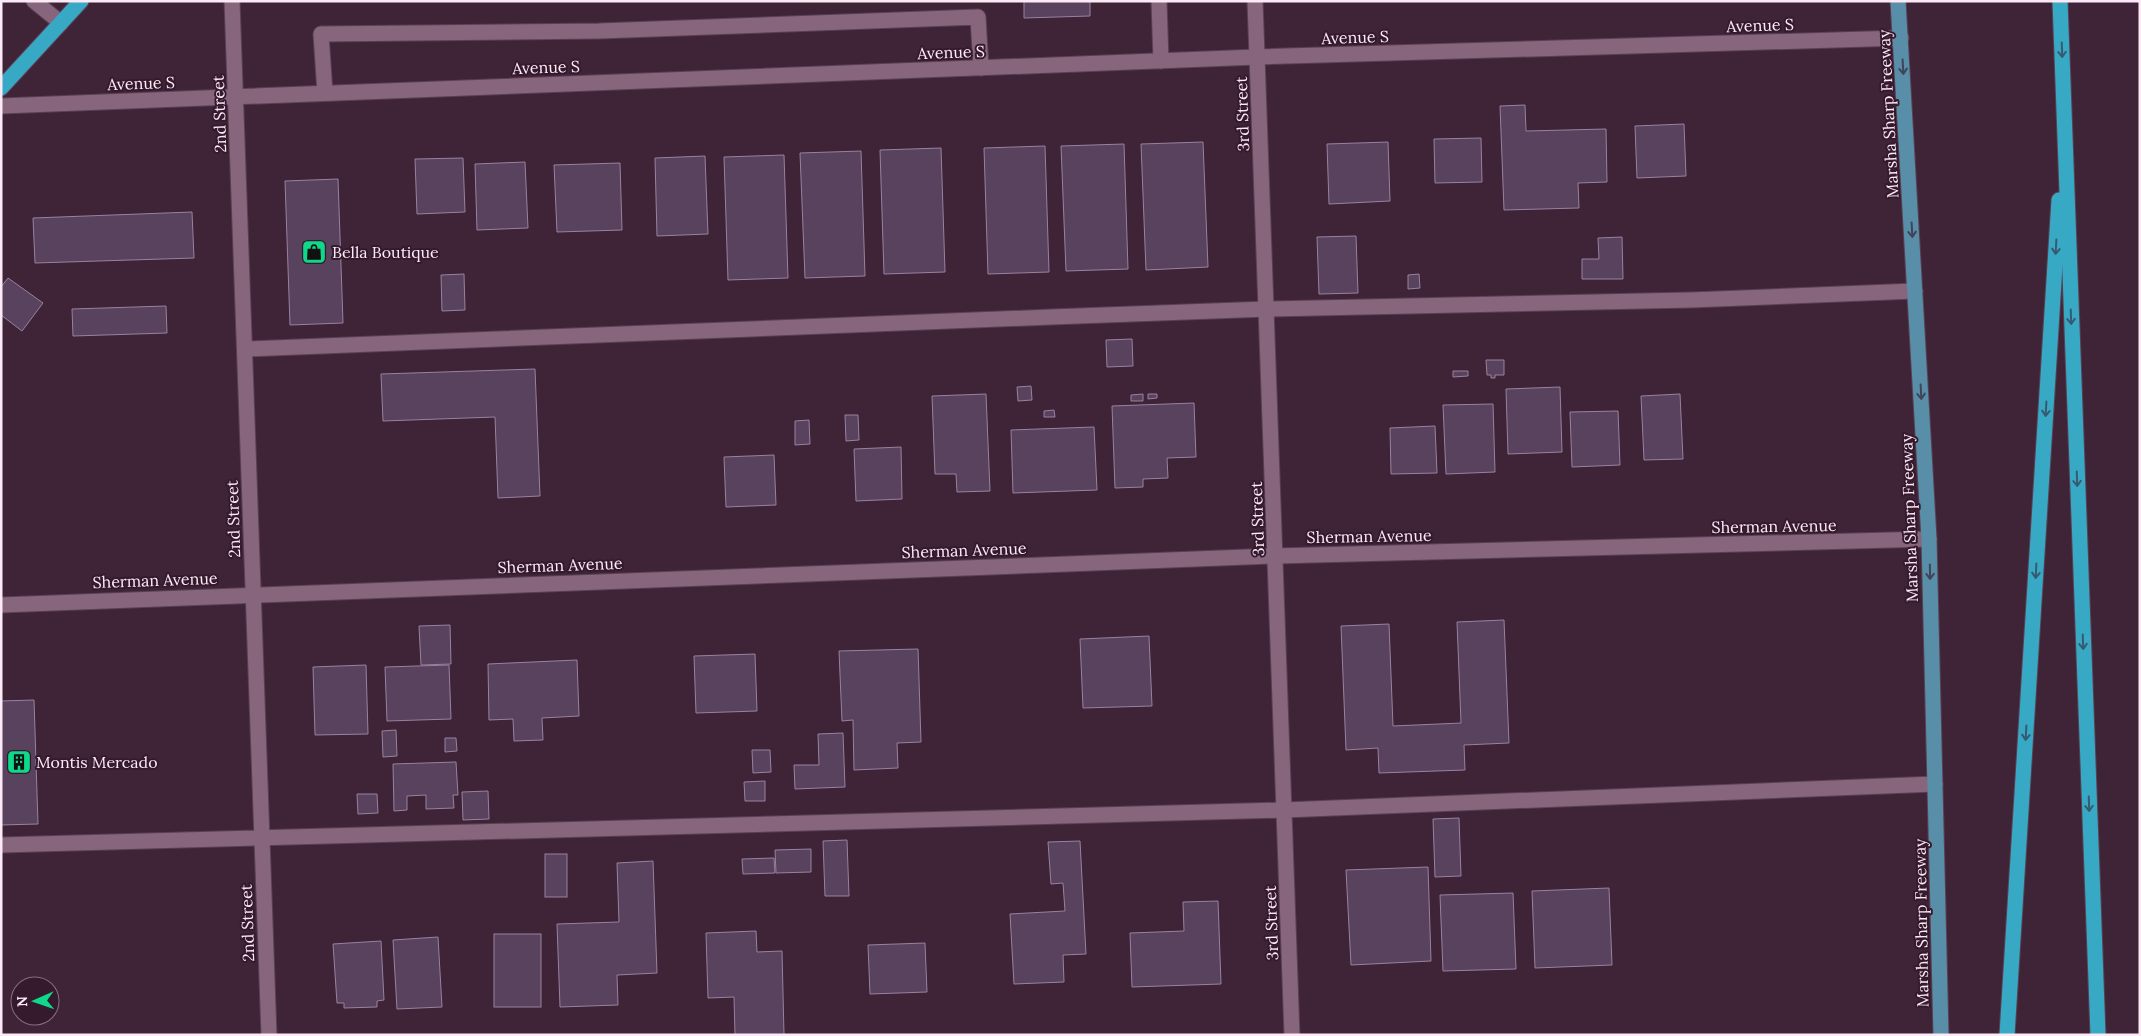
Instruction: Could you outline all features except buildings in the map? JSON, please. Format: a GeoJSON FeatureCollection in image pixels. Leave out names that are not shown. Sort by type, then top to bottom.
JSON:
{"type":"FeatureCollection","features":[{"type":"Feature","properties":{"kind":"highway"},"geometry":{"type":"LineString","coordinates":[[1,88],[81,1]]}},
{"type":"Feature","properties":{"kind":"highway"},"geometry":{"type":"LineString","coordinates":[[2060,1],[2098,1035]]}},
{"type":"Feature","properties":{"kind":"highway"},"geometry":{"type":"LineString","coordinates":[[2007,1035],[2064,111]]}},
{"type":"Feature","properties":{"kind":"main road","name":"Marsha Sharp Freeway"},"geometry":{"type":"LineString","coordinates":[[1898,1],[1929,539],[1941,1035]]}},
{"type":"Feature","properties":{"kind":"street"},"geometry":{"type":"LineString","coordinates":[[34,1],[61,23]]}},
{"type":"Feature","properties":{"kind":"street","name":"2nd Street"},"geometry":{"type":"LineString","coordinates":[[232,1],[269,1035]]}},
{"type":"Feature","properties":{"kind":"street"},"geometry":{"type":"LineString","coordinates":[[1159,1],[1161,61]]}},
{"type":"Feature","properties":{"kind":"street","name":"3rd Street"},"geometry":{"type":"LineString","coordinates":[[1256,1],[1292,1035]]}},
{"type":"Feature","properties":{"kind":"street"},"geometry":{"type":"LineString","coordinates":[[325,93],[321,34],[599,31],[978,17],[981,68]]}},
{"type":"Feature","properties":{"kind":"street","name":"Avenue S"},"geometry":{"type":"LineString","coordinates":[[1,106],[1161,61],[1901,38]]}},
{"type":"Feature","properties":{"kind":"street"},"geometry":{"type":"LineString","coordinates":[[245,349],[1267,309],[1691,300],[1915,291]]}},
{"type":"Feature","properties":{"kind":"street","name":"Sherman Avenue"},"geometry":{"type":"LineString","coordinates":[[1,605],[1275,556],[1929,539]]}},
{"type":"Feature","properties":{"kind":"street"},"geometry":{"type":"LineString","coordinates":[[1,846],[1284,810],[1935,784]]}},
{"type":"Feature","properties":{"kind":"place","name":"Bella Boutique"},"geometry":{"type":"Point","coordinates":[314,252]}},
{"type":"Feature","properties":{"kind":"place","name":"Montis Mercado"},"geometry":{"type":"Point","coordinates":[19,762]}}]}
